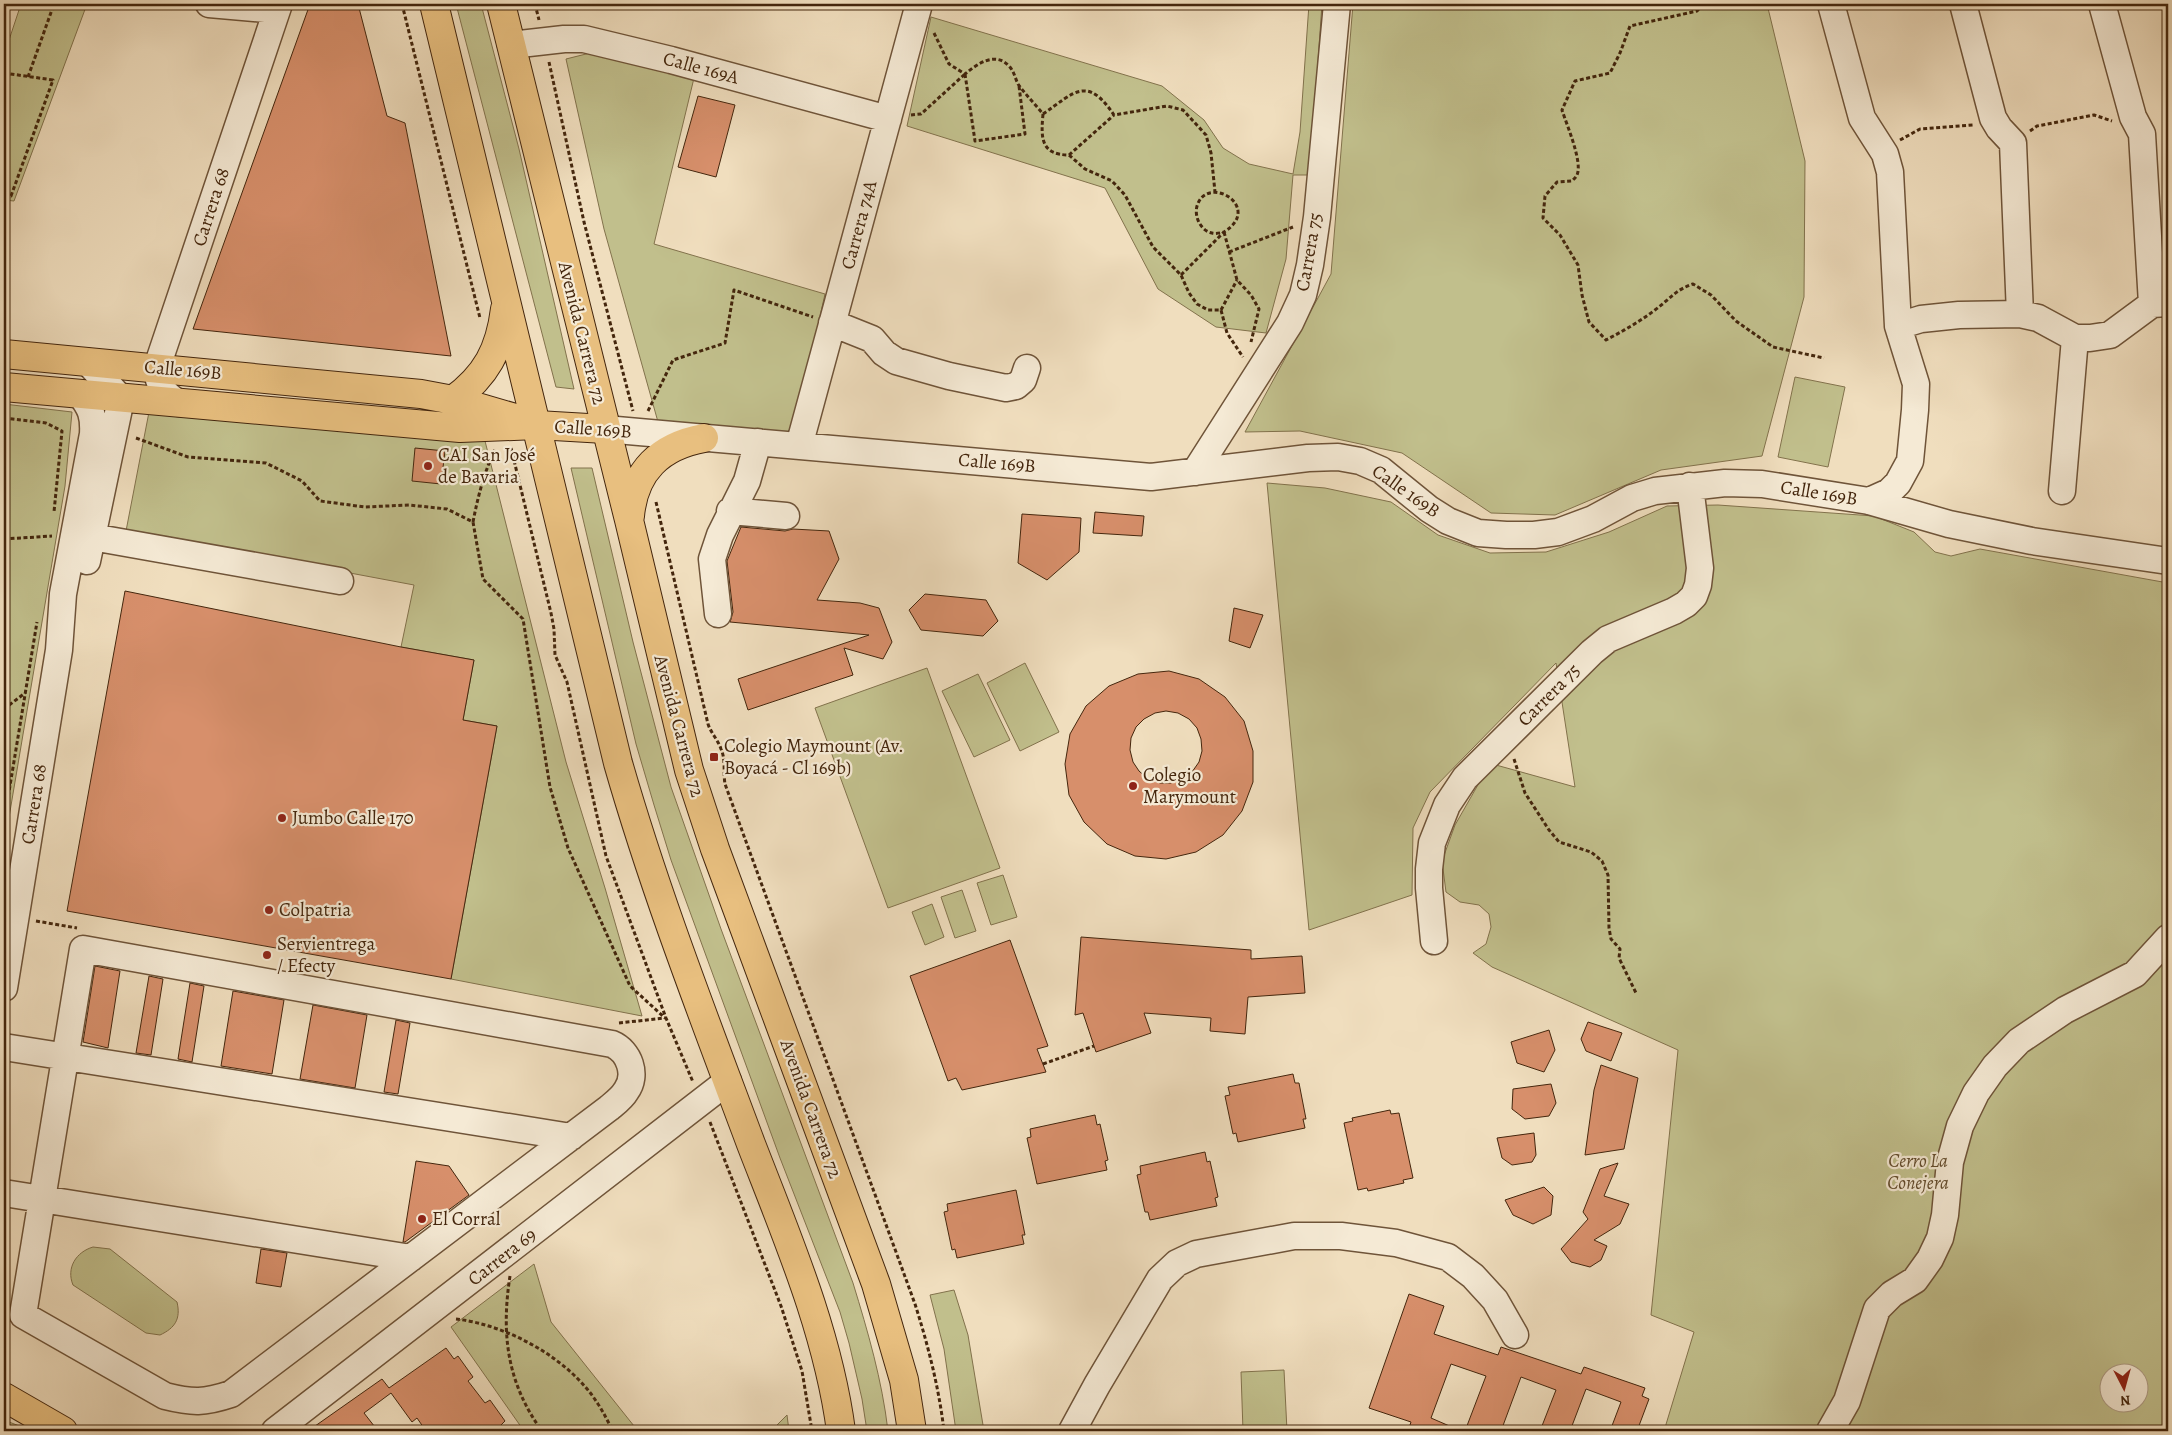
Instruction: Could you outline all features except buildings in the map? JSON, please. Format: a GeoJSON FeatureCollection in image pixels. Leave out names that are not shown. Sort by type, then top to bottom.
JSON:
{"type":"FeatureCollection","features":[{"type":"Feature","properties":{"kind":"main road"},"geometry":{"type":"LineString","coordinates":[[434,4],[632,814],[728,1081],[798,1266],[828,1365],[841,1431]]}},
{"type":"Feature","properties":{"kind":"main road","name":"Avenida Carrera 72"},"geometry":{"type":"LineString","coordinates":[[501,4],[605,429],[630,520],[689,770],[715,849],[876,1284],[904,1380],[912,1431]]}},
{"type":"Feature","properties":{"kind":"main road"},"geometry":{"type":"LineString","coordinates":[[453,400],[473,384],[489,363],[502,333],[506,300]]}},
{"type":"Feature","properties":{"kind":"main road","name":"Calle 169B"},"geometry":{"type":"LineString","coordinates":[[4,354],[157,367],[421,394],[453,400],[537,425]]}},
{"type":"Feature","properties":{"kind":"main road","name":"Calle 169B"},"geometry":{"type":"LineString","coordinates":[[4,387],[460,428],[537,425],[605,429]]}},
{"type":"Feature","properties":{"kind":"main road"},"geometry":{"type":"LineString","coordinates":[[630,520],[631,502],[637,483],[648,467],[667,450],[685,442],[704,438]]}},
{"type":"Feature","properties":{"kind":"main road"},"geometry":{"type":"LineString","coordinates":[[4,1397],[63,1431]]}},
{"type":"Feature","properties":{"kind":"main road"},"geometry":{"type":"LineString","coordinates":[[4,1407],[63,1431]]}},
{"type":"Feature","properties":{"kind":"street"},"geometry":{"type":"LineString","coordinates":[[209,4],[277,7]]}},
{"type":"Feature","properties":{"kind":"street","name":"Carrera 74A"},"geometry":{"type":"LineString","coordinates":[[799,446],[919,4]]}},
{"type":"Feature","properties":{"kind":"street","name":"Carrera 75"},"geometry":{"type":"LineString","coordinates":[[1195,472],[1290,323],[1303,295],[1310,265],[1317,217],[1336,4]]}},
{"type":"Feature","properties":{"kind":"street"},"geometry":{"type":"LineString","coordinates":[[1831,4],[1862,118],[1885,154],[1890,172],[1898,326],[1916,384],[1910,460],[1898,483],[1888,492],[1869,501]]}},
{"type":"Feature","properties":{"kind":"street"},"geometry":{"type":"LineString","coordinates":[[1963,4],[1993,118],[1998,128],[2013,143],[2020,314]]}},
{"type":"Feature","properties":{"kind":"street"},"geometry":{"type":"LineString","coordinates":[[1898,326],[1931,318],[2020,314],[2038,318],[2076,338],[2090,338],[2110,335],[2160,304],[2142,134],[2133,117],[2102,4]]}},
{"type":"Feature","properties":{"kind":"street","name":"Carrera 68"},"geometry":{"type":"LineString","coordinates":[[157,367],[277,7]]}},
{"type":"Feature","properties":{"kind":"street","name":"Calle 169A"},"geometry":{"type":"LineString","coordinates":[[511,45],[584,39],[671,60],[888,119]]}},
{"type":"Feature","properties":{"kind":"street"},"geometry":{"type":"LineString","coordinates":[[832,323],[872,338],[884,353],[896,361],[949,376],[1006,388],[1016,386],[1023,380],[1027,368]]}},
{"type":"Feature","properties":{"kind":"street"},"geometry":{"type":"LineString","coordinates":[[2062,491],[2076,338]]}},
{"type":"Feature","properties":{"kind":"street"},"geometry":{"type":"LineString","coordinates":[[88,362],[122,398]]}},
{"type":"Feature","properties":{"kind":"street"},"geometry":{"type":"LineString","coordinates":[[157,367],[160,385],[171,399],[179,403]]}},
{"type":"Feature","properties":{"kind":"street","name":"Carrera 68"},"geometry":{"type":"LineString","coordinates":[[4,988],[59,650],[63,594],[93,434],[94,418],[80,394]]}},
{"type":"Feature","properties":{"kind":"street","name":"Carrera 68"},"geometry":{"type":"LineString","coordinates":[[59,650],[80,596],[122,398]]}},
{"type":"Feature","properties":{"kind":"street","name":"Calle 169B"},"geometry":{"type":"LineString","coordinates":[[605,429],[1151,477],[1308,458],[1338,457],[1381,470],[1429,509],[1448,521],[1478,533],[1506,535],[1534,535],[1558,532],[1593,519],[1632,498],[1655,491],[1725,483],[1762,484],[1869,501],[1949,524],[2032,541],[2168,561]]}},
{"type":"Feature","properties":{"kind":"street"},"geometry":{"type":"LineString","coordinates":[[718,614],[712,559],[730,512],[746,481],[758,442]]}},
{"type":"Feature","properties":{"kind":"street","name":"Carrera 75"},"geometry":{"type":"LineString","coordinates":[[1434,941],[1429,888],[1432,843],[1447,804],[1465,778],[1592,652],[1608,640],[1674,611],[1686,604],[1694,596],[1698,585],[1700,568],[1690,486]]}},
{"type":"Feature","properties":{"kind":"street"},"geometry":{"type":"LineString","coordinates":[[730,512],[786,516]]}},
{"type":"Feature","properties":{"kind":"street"},"geometry":{"type":"LineString","coordinates":[[92,537],[340,581]]}},
{"type":"Feature","properties":{"kind":"street"},"geometry":{"type":"LineString","coordinates":[[1830,1431],[1847,1401],[1877,1308],[1892,1294],[1915,1280],[1930,1259],[1940,1238],[1945,1215],[1950,1162],[1960,1126],[1976,1093],[1995,1066],[2019,1041],[2065,1010],[2135,974],[2168,938]]}},
{"type":"Feature","properties":{"kind":"street"},"geometry":{"type":"LineString","coordinates":[[83,949],[612,1044],[620,1047],[627,1056],[631,1070],[627,1090],[609,1108],[231,1394],[210,1401],[189,1402],[165,1396],[23,1315],[66,1057],[83,949]]}},
{"type":"Feature","properties":{"kind":"street"},"geometry":{"type":"LineString","coordinates":[[4,1047],[571,1137]]}},
{"type":"Feature","properties":{"kind":"street","name":"Carrera 69"},"geometry":{"type":"LineString","coordinates":[[275,1431],[364,1370],[728,1081]]}},
{"type":"Feature","properties":{"kind":"street"},"geometry":{"type":"LineString","coordinates":[[4,1193],[411,1258]]}},
{"type":"Feature","properties":{"kind":"street"},"geometry":{"type":"LineString","coordinates":[[1072,1431],[1160,1279],[1177,1264],[1196,1254],[1294,1236],[1341,1236],[1396,1243],[1448,1256],[1473,1276],[1494,1300],[1515,1336]]}},
{"type":"Feature","properties":{"kind":"path"},"geometry":{"type":"LineString","coordinates":[[28,77],[54,4]]}},
{"type":"Feature","properties":{"kind":"path"},"geometry":{"type":"LineString","coordinates":[[535,4],[584,222],[638,431]]}},
{"type":"Feature","properties":{"kind":"path"},"geometry":{"type":"LineString","coordinates":[[919,4],[949,64],[965,74],[975,141],[1025,134],[1019,84]]}},
{"type":"Feature","properties":{"kind":"path"},"geometry":{"type":"LineString","coordinates":[[1704,4],[1697,11],[1630,26],[1610,73],[1575,81],[1562,110],[1572,138],[1578,174],[1572,181],[1557,182],[1544,196],[1543,218],[1560,235],[1578,265],[1582,295],[1589,322],[1606,340],[1632,327],[1658,308],[1679,289],[1693,284],[1711,295],[1736,321],[1773,347],[1824,358]]}},
{"type":"Feature","properties":{"kind":"path"},"geometry":{"type":"LineString","coordinates":[[888,119],[921,114],[965,74],[982,62],[991,59],[1003,62],[1010,67],[1019,84],[1043,114],[1043,140],[1047,149],[1058,155],[1068,155],[1085,169],[1112,181],[1125,195],[1153,247],[1181,275],[1189,293],[1197,304],[1208,310],[1220,310]]}},
{"type":"Feature","properties":{"kind":"path"},"geometry":{"type":"LineString","coordinates":[[4,73],[53,80],[11,196],[4,195]]}},
{"type":"Feature","properties":{"kind":"path"},"geometry":{"type":"LineString","coordinates":[[1043,114],[1075,92],[1085,90],[1097,94],[1114,115]]}},
{"type":"Feature","properties":{"kind":"path"},"geometry":{"type":"LineString","coordinates":[[1068,155],[1114,115],[1167,106],[1182,110],[1206,135],[1212,153],[1215,192]]}},
{"type":"Feature","properties":{"kind":"path"},"geometry":{"type":"LineString","coordinates":[[2013,143],[2037,126],[2094,115],[2112,121],[2131,138],[2142,134]]}},
{"type":"Feature","properties":{"kind":"path"},"geometry":{"type":"LineString","coordinates":[[1885,154],[1896,143],[1920,129],[1980,125],[1993,118]]}},
{"type":"Feature","properties":{"kind":"path"},"geometry":{"type":"LineString","coordinates":[[1181,275],[1224,232],[1232,227],[1237,218],[1238,208],[1234,199],[1230,196],[1225,193],[1215,192],[1204,196],[1197,205],[1196,217],[1202,227],[1212,233],[1224,232]]}},
{"type":"Feature","properties":{"kind":"path"},"geometry":{"type":"LineString","coordinates":[[1229,252],[1317,217]]}},
{"type":"Feature","properties":{"kind":"path"},"geometry":{"type":"LineString","coordinates":[[1224,232],[1237,280],[1251,294],[1259,309],[1251,343]]}},
{"type":"Feature","properties":{"kind":"path"},"geometry":{"type":"LineString","coordinates":[[1237,280],[1220,310],[1227,333],[1246,360],[1249,352]]}},
{"type":"Feature","properties":{"kind":"path"},"geometry":{"type":"LineString","coordinates":[[638,431],[673,360],[725,344],[734,290],[832,323]]}},
{"type":"Feature","properties":{"kind":"path"},"geometry":{"type":"LineString","coordinates":[[4,418],[46,423],[62,431],[54,517]]}},
{"type":"Feature","properties":{"kind":"path"},"geometry":{"type":"LineString","coordinates":[[506,426],[486,467],[478,494],[473,522],[482,579],[524,618],[550,787],[568,848],[630,986],[666,1018]]}},
{"type":"Feature","properties":{"kind":"path"},"geometry":{"type":"LineString","coordinates":[[136,438],[188,457],[266,463],[302,481],[320,501],[365,507],[409,505],[447,509],[473,522]]}},
{"type":"Feature","properties":{"kind":"path"},"geometry":{"type":"LineString","coordinates":[[648,467],[708,724],[713,737],[721,747],[725,766],[725,784],[915,1304],[941,1405],[944,1431]]}},
{"type":"Feature","properties":{"kind":"path"},"geometry":{"type":"LineString","coordinates":[[50,546],[53,527]]}},
{"type":"Feature","properties":{"kind":"path"},"geometry":{"type":"LineString","coordinates":[[4,539],[52,536]]}},
{"type":"Feature","properties":{"kind":"path"},"geometry":{"type":"LineString","coordinates":[[4,822],[38,615]]}},
{"type":"Feature","properties":{"kind":"path"},"geometry":{"type":"LineString","coordinates":[[4,709],[25,693]]}},
{"type":"Feature","properties":{"kind":"path"},"geometry":{"type":"LineString","coordinates":[[1512,751],[1525,793],[1549,830],[1559,842],[1591,852],[1602,861],[1608,875],[1608,928],[1611,939],[1620,950],[1619,958],[1636,993]]}},
{"type":"Feature","properties":{"kind":"path"},"geometry":{"type":"LineString","coordinates":[[4,772],[10,786]]}},
{"type":"Feature","properties":{"kind":"path"},"geometry":{"type":"LineString","coordinates":[[1043,1064],[1094,1046]]}},
{"type":"Feature","properties":{"kind":"path"},"geometry":{"type":"LineString","coordinates":[[510,1272],[506,1298],[505,1332],[511,1363],[520,1394],[542,1431]]}},
{"type":"Feature","properties":{"kind":"path"},"geometry":{"type":"LineString","coordinates":[[448,1318],[492,1326],[552,1356],[598,1403],[613,1431]]}},
{"type":"Feature","properties":{"kind":"green space"},"geometry":{"type":"Polygon","coordinates":[[[21,4],[87,4],[14,201],[4,200],[4,55],[21,4]]]}},
{"type":"Feature","properties":{"kind":"green space"},"geometry":{"type":"Polygon","coordinates":[[[456,4],[481,4],[519,149],[574,389],[556,387],[456,4]]]}},
{"type":"Feature","properties":{"kind":"green space"},"geometry":{"type":"Polygon","coordinates":[[[1309,4],[1322,4],[1310,175],[1293,175],[1286,259],[1266,333],[1216,327],[1158,289],[1105,188],[907,126],[931,17],[1162,86],[1204,120],[1223,148],[1249,164],[1293,174],[1300,132],[1309,4]]]}},
{"type":"Feature","properties":{"kind":"green space"},"geometry":{"type":"Polygon","coordinates":[[[1353,4],[1767,4],[1805,161],[1804,297],[1762,456],[1661,470],[1555,515],[1491,513],[1402,453],[1300,431],[1245,432],[1331,274],[1353,4]]]}},
{"type":"Feature","properties":{"kind":"green space"},"geometry":{"type":"Polygon","coordinates":[[[590,53],[694,78],[654,244],[825,294],[793,437],[658,422],[604,229],[566,59],[590,53]]]}},
{"type":"Feature","properties":{"kind":"green space"},"geometry":{"type":"Polygon","coordinates":[[[1795,377],[1845,387],[1828,467],[1778,457],[1795,377]]]}},
{"type":"Feature","properties":{"kind":"green space"},"geometry":{"type":"Polygon","coordinates":[[[4,404],[72,412],[65,486],[4,847],[4,404]]]}},
{"type":"Feature","properties":{"kind":"green space"},"geometry":{"type":"Polygon","coordinates":[[[149,412],[485,441],[566,762],[642,1016],[451,979],[497,726],[463,720],[474,660],[401,647],[414,585],[126,531],[149,412]]]}},
{"type":"Feature","properties":{"kind":"green space"},"geometry":{"type":"Polygon","coordinates":[[[571,468],[592,468],[633,642],[671,787],[721,929],[853,1283],[878,1375],[888,1431],[867,1431],[862,1399],[840,1312],[780,1158],[671,860],[636,744],[571,468]]]}},
{"type":"Feature","properties":{"kind":"green space","name":"Cerro La Conejera"},"geometry":{"type":"Polygon","coordinates":[[[1267,483],[1325,488],[1391,502],[1438,535],[1490,553],[1546,552],[1609,532],[1667,506],[1718,505],[1874,516],[1914,532],[1935,552],[1951,556],[1980,549],[2168,583],[2168,1431],[1664,1431],[1694,1332],[1651,1315],[1678,1050],[1492,967],[1473,953],[1486,944],[1491,927],[1489,914],[1479,905],[1460,902],[1446,892],[1442,861],[1455,825],[1479,783],[1496,765],[1575,787],[1556,663],[1430,792],[1413,828],[1412,895],[1309,930],[1267,483]]]}},
{"type":"Feature","properties":{"kind":"green space"},"geometry":{"type":"Polygon","coordinates":[[[1025,663],[1059,732],[1020,751],[987,683],[1025,663]]]}},
{"type":"Feature","properties":{"kind":"green space"},"geometry":{"type":"Polygon","coordinates":[[[927,668],[1000,868],[888,908],[815,708],[927,668]]]}},
{"type":"Feature","properties":{"kind":"green space"},"geometry":{"type":"Polygon","coordinates":[[[978,674],[1010,740],[974,757],[942,691],[978,674]]]}},
{"type":"Feature","properties":{"kind":"green space"},"geometry":{"type":"Polygon","coordinates":[[[1003,875],[1017,917],[991,925],[977,883],[1003,875]]]}},
{"type":"Feature","properties":{"kind":"green space"},"geometry":{"type":"Polygon","coordinates":[[[962,890],[976,931],[955,938],[941,897],[962,890]]]}},
{"type":"Feature","properties":{"kind":"green space"},"geometry":{"type":"Polygon","coordinates":[[[932,904],[944,937],[925,945],[912,912],[932,904]]]}},
{"type":"Feature","properties":{"kind":"green space"},"geometry":{"type":"Polygon","coordinates":[[[93,1247],[110,1249],[177,1302],[178,1313],[176,1322],[170,1329],[160,1335],[146,1333],[73,1285],[71,1273],[74,1262],[87,1249],[93,1247]]]}},
{"type":"Feature","properties":{"kind":"green space"},"geometry":{"type":"Polygon","coordinates":[[[534,1264],[551,1322],[638,1431],[524,1431],[451,1327],[534,1264]]]}},
{"type":"Feature","properties":{"kind":"green space"},"geometry":{"type":"Polygon","coordinates":[[[954,1290],[968,1335],[984,1431],[956,1431],[944,1349],[930,1295],[954,1290]]]}},
{"type":"Feature","properties":{"kind":"green space"},"geometry":{"type":"Polygon","coordinates":[[[1284,1370],[1287,1431],[1243,1431],[1241,1372],[1284,1370]]]}},
{"type":"Feature","properties":{"kind":"green space"},"geometry":{"type":"Polygon","coordinates":[[[787,1415],[789,1431],[771,1431],[787,1415]]]}},
{"type":"Feature","properties":{"kind":"green space"},"geometry":{"type":"Polygon","coordinates":[[[4,1420],[32,1431],[4,1431],[4,1420]]]}},
{"type":"Feature","properties":{"kind":"place","name":"CAI San José de Bavaria"},"geometry":{"type":"Point","coordinates":[428,466]}},
{"type":"Feature","properties":{"kind":"place","name":"Colegio Maymount (Av. Boyacá - Cl 169b)"},"geometry":{"type":"Point","coordinates":[714,757]}},
{"type":"Feature","properties":{"kind":"place","name":"Colegio Marymount"},"geometry":{"type":"Point","coordinates":[1133,786]}},
{"type":"Feature","properties":{"kind":"place","name":"Jumbo Calle 170"},"geometry":{"type":"Point","coordinates":[282,818]}},
{"type":"Feature","properties":{"kind":"place","name":"Colpatria"},"geometry":{"type":"Point","coordinates":[269,910]}},
{"type":"Feature","properties":{"kind":"place","name":"Servientrega / Efecty"},"geometry":{"type":"Point","coordinates":[267,955]}},
{"type":"Feature","properties":{"kind":"place","name":"El Corral"},"geometry":{"type":"Point","coordinates":[422,1219]}}]}
